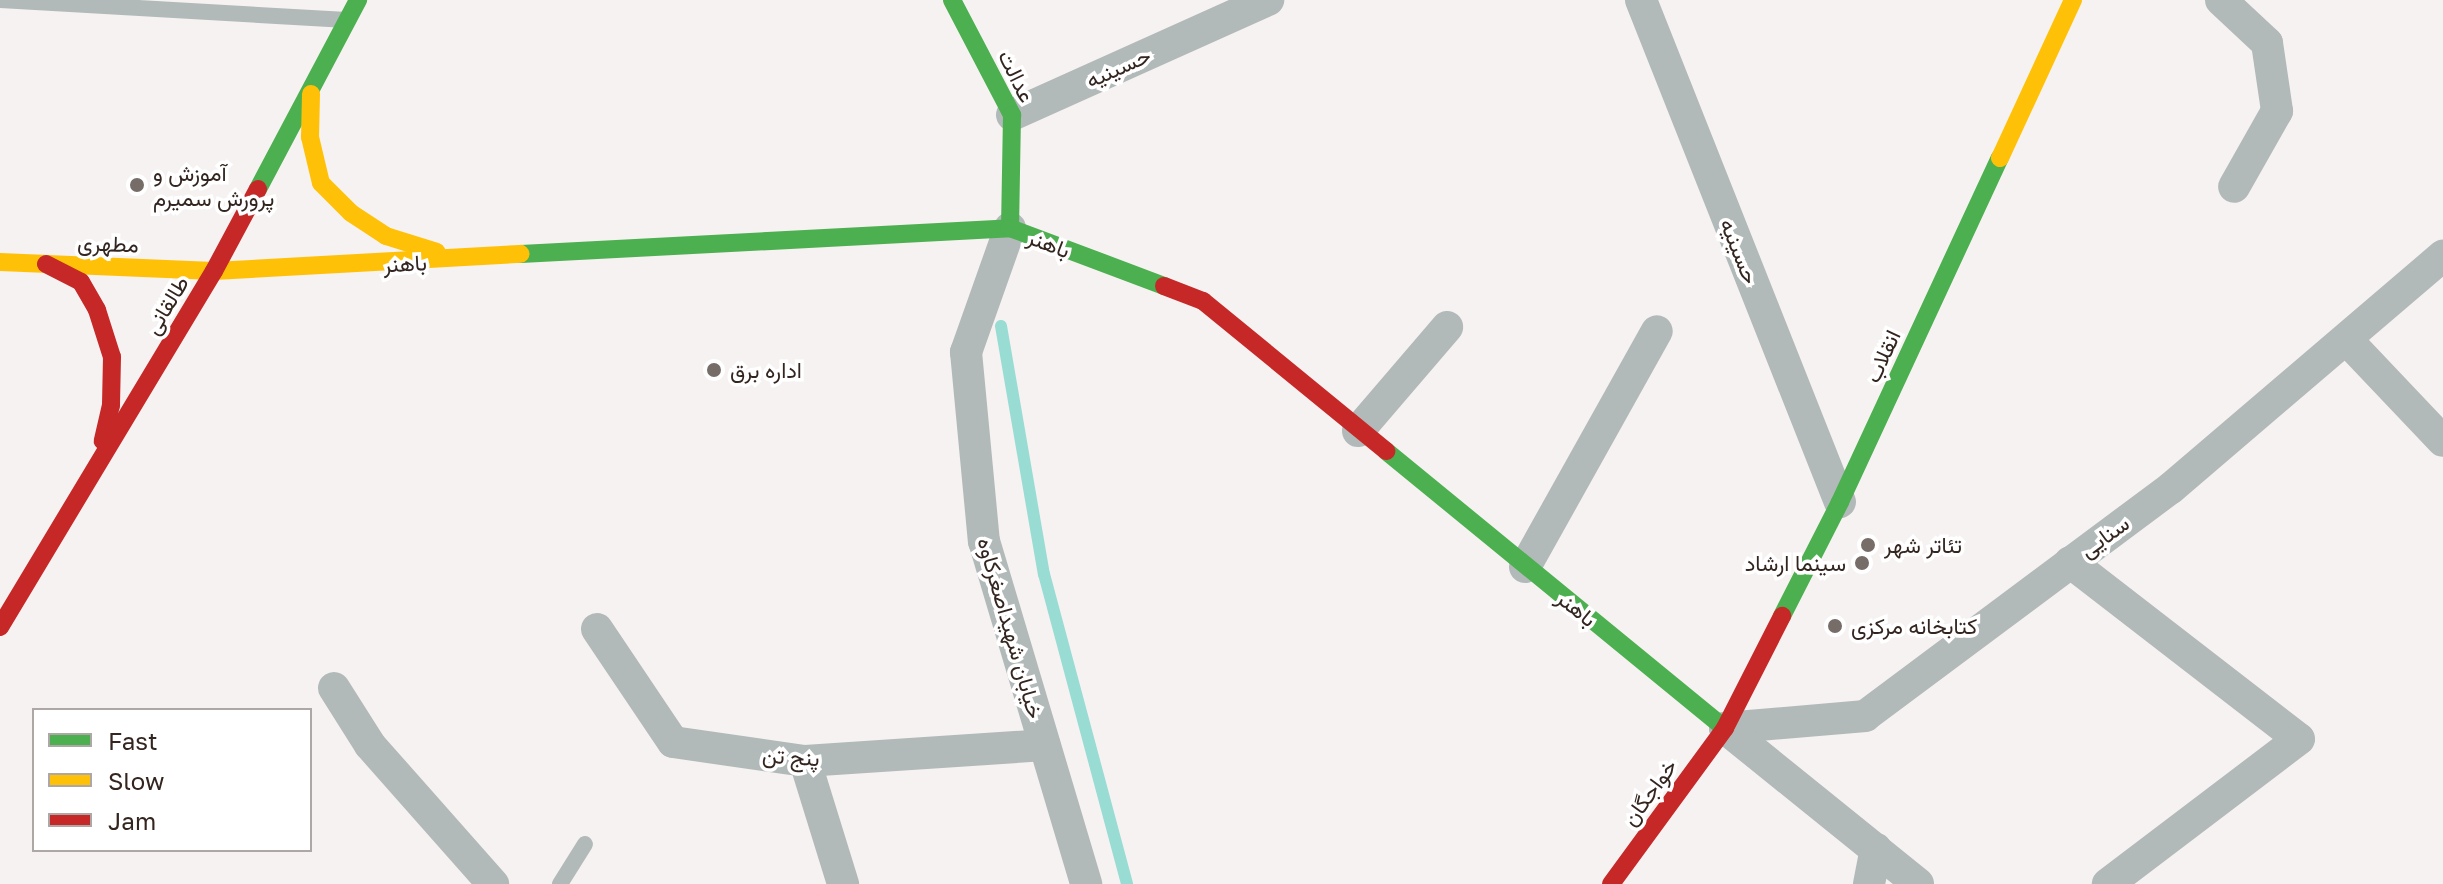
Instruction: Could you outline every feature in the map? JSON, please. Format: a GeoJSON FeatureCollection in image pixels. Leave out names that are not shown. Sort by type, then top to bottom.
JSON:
{"type":"FeatureCollection","features":[{"type":"Feature","properties":{"kind":"main road","name":"طالقانی"},"geometry":{"type":"LineString","coordinates":[[0,627],[214,271],[358,0]]}},
{"type":"Feature","properties":{"kind":"main road","name":"عدالت"},"geometry":{"type":"LineString","coordinates":[[952,0],[1012,115],[1010,228]]}},
{"type":"Feature","properties":{"kind":"main road","name":"انقلاب"},"geometry":{"type":"LineString","coordinates":[[1725,728],[1840,502],[2073,0]]}},
{"type":"Feature","properties":{"kind":"main road"},"geometry":{"type":"LineString","coordinates":[[311,92],[310,137],[321,183],[351,213],[386,236],[469,260]]}},
{"type":"Feature","properties":{"kind":"main road","name":"باهنر"},"geometry":{"type":"LineString","coordinates":[[214,271],[469,260],[1010,228],[1203,301],[1358,431],[1725,728]]}},
{"type":"Feature","properties":{"kind":"main road","name":"مطهری"},"geometry":{"type":"LineString","coordinates":[[0,262],[214,271]]}},
{"type":"Feature","properties":{"kind":"main road"},"geometry":{"type":"LineString","coordinates":[[46,264],[81,282],[97,310],[112,357],[111,405],[98,461]]}},
{"type":"Feature","properties":{"kind":"main road","name":"خواجگان"},"geometry":{"type":"LineString","coordinates":[[1611,884],[1725,728]]}},
{"type":"Feature","properties":{"kind":"street","name":"حسینیه"},"geometry":{"type":"LineString","coordinates":[[1012,115],[1268,0]]}},
{"type":"Feature","properties":{"kind":"street","name":"حسینیه"},"geometry":{"type":"LineString","coordinates":[[1641,0],[1840,502]]}},
{"type":"Feature","properties":{"kind":"street"},"geometry":{"type":"LineString","coordinates":[[2221,0],[2267,43],[2277,111],[2234,187]]}},
{"type":"Feature","properties":{"kind":"street","name":"خیابان شهیداصغرکاوه"},"geometry":{"type":"LineString","coordinates":[[1010,228],[966,352],[984,541],[1086,884]]}},
{"type":"Feature","properties":{"kind":"street","name":"سنایی"},"geometry":{"type":"LineString","coordinates":[[1725,728],[1865,716],[2171,488],[2443,256]]}},
{"type":"Feature","properties":{"kind":"street"},"geometry":{"type":"LineString","coordinates":[[1358,431],[1447,327]]}},
{"type":"Feature","properties":{"kind":"street"},"geometry":{"type":"LineString","coordinates":[[1525,567],[1657,331]]}},
{"type":"Feature","properties":{"kind":"street"},"geometry":{"type":"LineString","coordinates":[[2347,340],[2443,441]]}},
{"type":"Feature","properties":{"kind":"street"},"geometry":{"type":"LineString","coordinates":[[2070,562],[2299,739],[2108,884]]}},
{"type":"Feature","properties":{"kind":"street","name":"پنج تن"},"geometry":{"type":"LineString","coordinates":[[597,629],[673,742],[805,761],[1044,745]]}},
{"type":"Feature","properties":{"kind":"street"},"geometry":{"type":"LineString","coordinates":[[334,688],[370,745],[493,884]]}},
{"type":"Feature","properties":{"kind":"street"},"geometry":{"type":"LineString","coordinates":[[1725,728],[1918,884]]}},
{"type":"Feature","properties":{"kind":"street"},"geometry":{"type":"LineString","coordinates":[[805,761],[843,884]]}},
{"type":"Feature","properties":{"kind":"street"},"geometry":{"type":"LineString","coordinates":[[1869,884],[1876,849]]}},
{"type":"Feature","properties":{"kind":"lane"},"geometry":{"type":"LineString","coordinates":[[0,0],[348,21]]}},
{"type":"Feature","properties":{"kind":"lane"},"geometry":{"type":"LineString","coordinates":[[560,884],[585,844]]}},
{"type":"Feature","properties":{"kind":"waterway"},"geometry":{"type":"LineString","coordinates":[[1001,326],[1044,574],[1127,884]]}},
{"type":"Feature","properties":{"kind":"traffic: fast"},"geometry":{"type":"LineString","coordinates":[[258,189],[358,0]]}},
{"type":"Feature","properties":{"kind":"traffic: fast"},"geometry":{"type":"LineString","coordinates":[[952,0],[1012,115],[1010,228]]}},
{"type":"Feature","properties":{"kind":"traffic: fast"},"geometry":{"type":"LineString","coordinates":[[1782,616],[1840,502],[2000,158]]}},
{"type":"Feature","properties":{"kind":"traffic: fast"},"geometry":{"type":"LineString","coordinates":[[521,254],[1010,228],[1164,286]]}},
{"type":"Feature","properties":{"kind":"traffic: fast"},"geometry":{"type":"LineString","coordinates":[[1386,451],[1725,728]]}},
{"type":"Feature","properties":{"kind":"traffic: slow"},"geometry":{"type":"LineString","coordinates":[[2000,158],[2073,0]]}},
{"type":"Feature","properties":{"kind":"traffic: slow"},"geometry":{"type":"LineString","coordinates":[[311,94],[310,137],[321,183],[351,213],[386,236],[437,252]]}},
{"type":"Feature","properties":{"kind":"traffic: slow"},"geometry":{"type":"LineString","coordinates":[[0,262],[214,271],[521,254]]}},
{"type":"Feature","properties":{"kind":"traffic: jam"},"geometry":{"type":"LineString","coordinates":[[0,627],[214,271],[258,189]]}},
{"type":"Feature","properties":{"kind":"traffic: jam"},"geometry":{"type":"LineString","coordinates":[[46,264],[81,282],[97,310],[112,357],[111,405],[103,441]]}},
{"type":"Feature","properties":{"kind":"traffic: jam"},"geometry":{"type":"LineString","coordinates":[[1164,286],[1203,301],[1386,451]]}},
{"type":"Feature","properties":{"kind":"traffic: jam"},"geometry":{"type":"LineString","coordinates":[[1611,884],[1725,728],[1782,616]]}},
{"type":"Feature","properties":{"kind":"place","name":"آموزش و پرورش سمیرم"},"geometry":{"type":"Point","coordinates":[137,185]}},
{"type":"Feature","properties":{"kind":"place","name":"اداره برق"},"geometry":{"type":"Point","coordinates":[714,370]}},
{"type":"Feature","properties":{"kind":"place","name":"تئاتر شهر"},"geometry":{"type":"Point","coordinates":[1868,545]}},
{"type":"Feature","properties":{"kind":"place","name":"سینما ارشاد"},"geometry":{"type":"Point","coordinates":[1862,563]}},
{"type":"Feature","properties":{"kind":"place","name":"کتابخانه مرکزی"},"geometry":{"type":"Point","coordinates":[1835,626]}}]}
